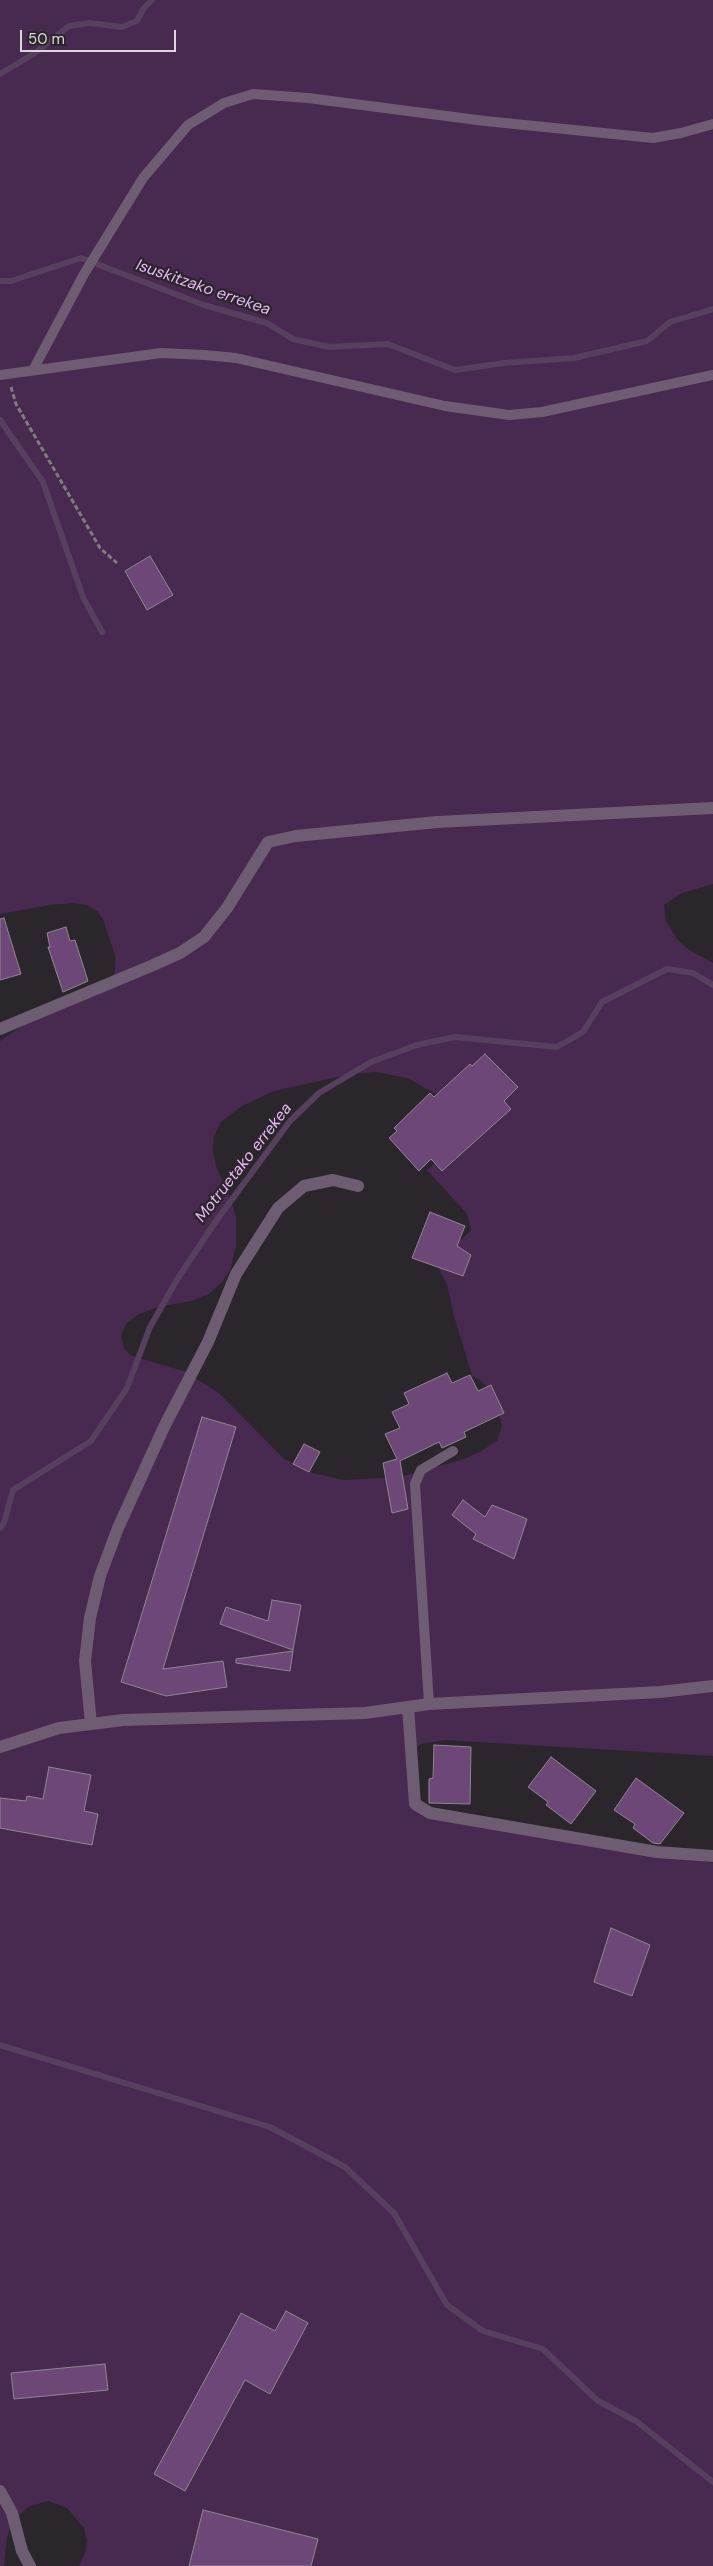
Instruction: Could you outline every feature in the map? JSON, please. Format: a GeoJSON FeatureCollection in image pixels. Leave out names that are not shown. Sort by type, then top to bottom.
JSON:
{"type":"FeatureCollection","features":[{"type":"Feature","properties":{"kind":"street"},"geometry":{"type":"LineString","coordinates":[[0,1029],[180,953],[204,937],[227,908],[268,842],[296,836],[437,822],[713,808]]}},
{"type":"Feature","properties":{"kind":"street"},"geometry":{"type":"LineString","coordinates":[[91,1724],[85,1661],[90,1618],[100,1576],[118,1528],[164,1428],[208,1342],[236,1274],[278,1208],[304,1186],[333,1180],[358,1186]]}},
{"type":"Feature","properties":{"kind":"street"},"geometry":{"type":"LineString","coordinates":[[0,1747],[59,1728],[123,1720],[365,1712],[429,1704],[660,1692],[713,1686]]}},
{"type":"Feature","properties":{"kind":"street"},"geometry":{"type":"LineString","coordinates":[[408,1707],[415,1804],[430,1813],[657,1852],[713,1856]]}},
{"type":"Feature","properties":{"kind":"street"},"geometry":{"type":"LineString","coordinates":[[0,2492],[12,2514],[22,2551],[30,2566]]}},
{"type":"Feature","properties":{"kind":"lane"},"geometry":{"type":"LineString","coordinates":[[33,370],[84,274],[143,178],[188,124],[224,103],[253,94],[308,98],[485,122],[653,138],[713,124]]}},
{"type":"Feature","properties":{"kind":"lane"},"geometry":{"type":"LineString","coordinates":[[4,374],[161,352],[205,355],[236,358],[445,406],[509,415],[542,412],[713,375]]}},
{"type":"Feature","properties":{"kind":"lane"},"geometry":{"type":"LineString","coordinates":[[429,1704],[415,1484],[421,1470],[453,1451]]}},
{"type":"Feature","properties":{"kind":"path"},"geometry":{"type":"LineString","coordinates":[[4,374],[16,404],[100,548],[117,563]]}},
{"type":"Feature","properties":{"kind":"shaded area"},"geometry":{"type":"Polygon","coordinates":[[[0,0],[713,0],[713,884],[682,893],[664,905],[666,921],[677,939],[688,949],[713,963],[713,1756],[445,1740],[421,1744],[414,1749],[419,1799],[426,1806],[713,1863],[713,2566],[79,2566],[86,2550],[87,2540],[84,2528],[67,2508],[48,2501],[28,2507],[13,2521],[7,2537],[4,2566],[0,2566],[0,1041],[28,1022],[110,983],[115,972],[115,955],[103,919],[97,911],[87,905],[73,903],[50,905],[0,914],[0,0]],[[376,1072],[351,1074],[274,1091],[242,1106],[221,1122],[214,1136],[213,1150],[216,1166],[232,1202],[236,1218],[236,1246],[230,1270],[223,1281],[209,1294],[191,1301],[158,1307],[139,1314],[126,1324],[121,1336],[124,1349],[132,1356],[184,1371],[219,1393],[284,1459],[313,1473],[344,1480],[400,1477],[464,1459],[497,1441],[502,1425],[493,1393],[480,1380],[472,1376],[454,1316],[447,1284],[436,1264],[471,1230],[467,1214],[427,1170],[458,1144],[460,1085],[436,1094],[407,1078],[376,1072]]]}},
{"type":"Feature","properties":{"kind":"building"},"geometry":{"type":"Polygon","coordinates":[[[150,556],[173,595],[147,610],[125,571],[150,556]]]}},
{"type":"Feature","properties":{"kind":"building"},"geometry":{"type":"Polygon","coordinates":[[[4,918],[21,974],[0,980],[0,919],[4,918]]]}},
{"type":"Feature","properties":{"kind":"building"},"geometry":{"type":"Polygon","coordinates":[[[66,927],[70,941],[75,940],[88,981],[63,992],[48,947],[50,947],[47,933],[66,927]]]}},
{"type":"Feature","properties":{"kind":"building"},"geometry":{"type":"Polygon","coordinates":[[[485,1054],[518,1087],[504,1101],[511,1109],[442,1171],[431,1159],[419,1171],[389,1138],[397,1131],[394,1128],[430,1093],[434,1097],[470,1064],[472,1066],[485,1054]]]}},
{"type":"Feature","properties":{"kind":"building"},"geometry":{"type":"Polygon","coordinates":[[[430,1212],[465,1226],[457,1246],[471,1255],[463,1276],[412,1258],[430,1212]]]}},
{"type":"Feature","properties":{"kind":"building"},"geometry":{"type":"Polygon","coordinates":[[[447,1373],[452,1383],[470,1375],[478,1391],[491,1385],[504,1413],[464,1432],[466,1437],[442,1448],[439,1442],[400,1461],[408,1509],[392,1513],[383,1463],[397,1459],[385,1434],[400,1428],[392,1412],[409,1404],[404,1393],[447,1373]]]}},
{"type":"Feature","properties":{"kind":"building"},"geometry":{"type":"Polygon","coordinates":[[[202,1417],[236,1427],[163,1669],[223,1661],[227,1687],[166,1696],[121,1682],[202,1417]]]}},
{"type":"Feature","properties":{"kind":"building"},"geometry":{"type":"Polygon","coordinates":[[[304,1444],[320,1452],[309,1472],[293,1464],[304,1444]]]}},
{"type":"Feature","properties":{"kind":"building"},"geometry":{"type":"Polygon","coordinates":[[[463,1500],[485,1517],[492,1505],[527,1519],[514,1559],[473,1539],[476,1534],[452,1515],[463,1500]]]}},
{"type":"Feature","properties":{"kind":"building"},"geometry":{"type":"Polygon","coordinates":[[[272,1600],[301,1605],[293,1650],[220,1624],[226,1607],[268,1621],[272,1600]]]}},
{"type":"Feature","properties":{"kind":"building"},"geometry":{"type":"Polygon","coordinates":[[[293,1651],[290,1671],[236,1663],[236,1659],[293,1651]]]}},
{"type":"Feature","properties":{"kind":"building"},"geometry":{"type":"Polygon","coordinates":[[[434,1745],[471,1747],[470,1804],[429,1803],[429,1779],[433,1778],[434,1745]]]}},
{"type":"Feature","properties":{"kind":"building"},"geometry":{"type":"Polygon","coordinates":[[[551,1757],[596,1791],[571,1824],[546,1805],[548,1802],[528,1787],[551,1757]]]}},
{"type":"Feature","properties":{"kind":"building"},"geometry":{"type":"Polygon","coordinates":[[[49,1767],[91,1775],[84,1811],[98,1814],[92,1845],[0,1828],[0,1798],[26,1801],[27,1796],[43,1799],[49,1767]]]}},
{"type":"Feature","properties":{"kind":"building"},"geometry":{"type":"Polygon","coordinates":[[[636,1778],[684,1813],[660,1844],[653,1843],[633,1828],[635,1824],[614,1810],[636,1778]]]}},
{"type":"Feature","properties":{"kind":"building"},"geometry":{"type":"Polygon","coordinates":[[[611,1928],[650,1945],[632,1996],[594,1982],[611,1928]]]}},
{"type":"Feature","properties":{"kind":"building"},"geometry":{"type":"Polygon","coordinates":[[[286,2311],[308,2323],[270,2394],[245,2380],[185,2491],[154,2474],[241,2313],[275,2331],[286,2311]]]}},
{"type":"Feature","properties":{"kind":"building"},"geometry":{"type":"Polygon","coordinates":[[[105,2364],[108,2390],[14,2399],[11,2373],[105,2364]]]}},
{"type":"Feature","properties":{"kind":"building"},"geometry":{"type":"Polygon","coordinates":[[[203,2510],[318,2539],[311,2566],[189,2566],[203,2510]]]}},
{"type":"Feature","properties":{"kind":"waterway"},"geometry":{"type":"LineString","coordinates":[[0,74],[35,53],[69,26],[89,23],[122,27],[137,21],[144,8],[152,0]]}},
{"type":"Feature","properties":{"kind":"waterway","name":"Isuskitzako errekea"},"geometry":{"type":"LineString","coordinates":[[0,281],[11,281],[81,258],[204,305],[267,323],[293,339],[329,347],[388,344],[455,370],[504,363],[574,358],[647,341],[670,322],[713,309]]}},
{"type":"Feature","properties":{"kind":"waterway"},"geometry":{"type":"LineString","coordinates":[[0,420],[43,482],[83,597],[102,632]]}},
{"type":"Feature","properties":{"kind":"waterway","name":"Motruetako errekea"},"geometry":{"type":"LineString","coordinates":[[0,1528],[4,1523],[13,1490],[91,1441],[127,1388],[150,1327],[178,1278],[216,1221],[290,1121],[319,1093],[371,1062],[417,1045],[455,1037],[557,1047],[583,1032],[602,1002],[667,969],[693,973],[713,985]]}},
{"type":"Feature","properties":{"kind":"waterway"},"geometry":{"type":"LineString","coordinates":[[0,2045],[270,2127],[345,2167],[394,2213],[447,2305],[483,2331],[543,2349],[598,2401],[636,2421],[713,2482]]}}]}
